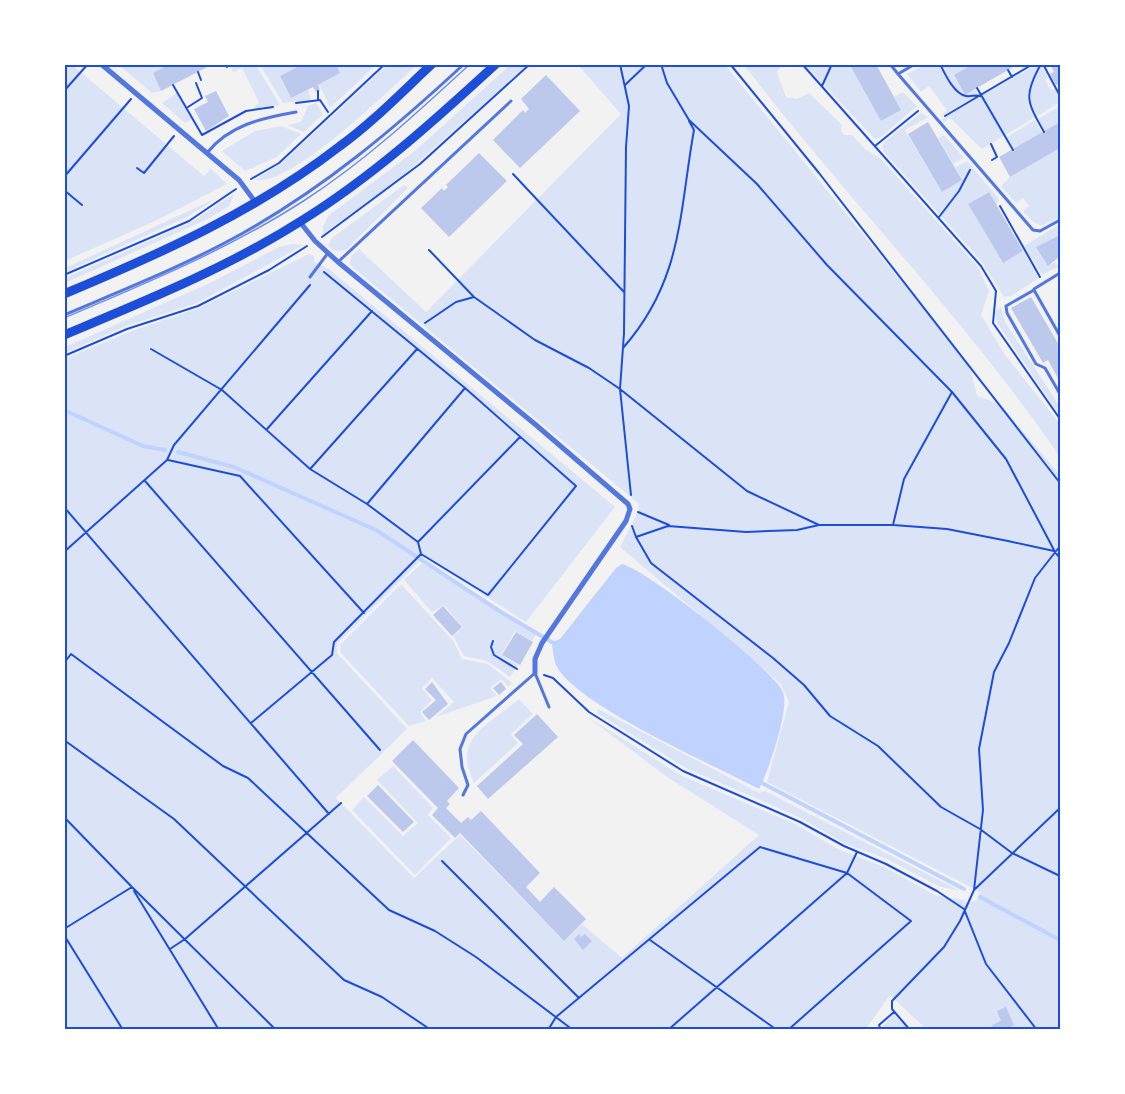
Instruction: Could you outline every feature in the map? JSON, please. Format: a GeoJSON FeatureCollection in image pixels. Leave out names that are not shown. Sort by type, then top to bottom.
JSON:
{"type":"FeatureCollection","features":[{"type":"Feature","properties":{"kind":"main road"},"geometry":{"type":"LineString","coordinates":[[64,294],[189,240],[256,204],[351,138],[432,64]]}},
{"type":"Feature","properties":{"kind":"main road"},"geometry":{"type":"LineString","coordinates":[[64,335],[212,270],[300,222],[409,143],[495,64]]}},
{"type":"Feature","properties":{"kind":"street"},"geometry":{"type":"LineString","coordinates":[[101,64],[241,182],[256,204]]}},
{"type":"Feature","properties":{"kind":"street"},"geometry":{"type":"LineString","coordinates":[[300,222],[338,262],[624,499],[629,512],[542,643],[536,659],[535,673]]}},
{"type":"Feature","properties":{"kind":"lane"},"geometry":{"type":"LineString","coordinates":[[64,315],[207,252],[292,204],[382,138],[464,64]]}},
{"type":"Feature","properties":{"kind":"lane"},"geometry":{"type":"LineString","coordinates":[[890,64],[1033,230],[1040,231],[1060,220]]}},
{"type":"Feature","properties":{"kind":"lane"},"geometry":{"type":"LineString","coordinates":[[898,74],[915,64]]}},
{"type":"Feature","properties":{"kind":"lane"},"geometry":{"type":"LineString","coordinates":[[338,262],[511,101]]}},
{"type":"Feature","properties":{"kind":"lane"},"geometry":{"type":"LineString","coordinates":[[207,153],[229,133],[251,121],[296,112]]}},
{"type":"Feature","properties":{"kind":"lane"},"geometry":{"type":"LineString","coordinates":[[310,277],[321,266],[328,253]]}},
{"type":"Feature","properties":{"kind":"lane"},"geometry":{"type":"LineString","coordinates":[[1060,273],[1006,306],[1006,310],[1036,364],[1046,368],[1060,394]]}},
{"type":"Feature","properties":{"kind":"lane"},"geometry":{"type":"LineString","coordinates":[[1034,290],[1060,336]]}},
{"type":"Feature","properties":{"kind":"lane"},"geometry":{"type":"LineString","coordinates":[[463,795],[468,784],[462,767],[460,749],[466,734],[535,673],[549,707]]}},
{"type":"Feature","properties":{"kind":"path"},"geometry":{"type":"LineString","coordinates":[[64,91],[88,64]]}},
{"type":"Feature","properties":{"kind":"path"},"geometry":{"type":"LineString","coordinates":[[323,236],[420,164],[530,64]]}},
{"type":"Feature","properties":{"kind":"path"},"geometry":{"type":"LineString","coordinates":[[620,64],[629,106],[624,333],[620,389],[632,496],[629,512],[636,537],[651,563],[781,665],[804,685],[830,716],[878,746],[941,807],[980,829],[1012,853],[1060,876]]}},
{"type":"Feature","properties":{"kind":"path"},"geometry":{"type":"LineString","coordinates":[[625,85],[647,64]]}},
{"type":"Feature","properties":{"kind":"path"},"geometry":{"type":"LineString","coordinates":[[621,350],[639,330],[657,301],[669,270],[686,200],[694,130],[675,99],[661,64]]}},
{"type":"Feature","properties":{"kind":"path"},"geometry":{"type":"LineString","coordinates":[[730,64],[819,173],[1060,483]]}},
{"type":"Feature","properties":{"kind":"path"},"geometry":{"type":"LineString","coordinates":[[802,64],[969,250],[996,291],[993,323],[1060,419]]}},
{"type":"Feature","properties":{"kind":"path"},"geometry":{"type":"LineString","coordinates":[[822,87],[832,64]]}},
{"type":"Feature","properties":{"kind":"path"},"geometry":{"type":"LineString","coordinates":[[940,64],[949,81],[965,96],[981,96]]}},
{"type":"Feature","properties":{"kind":"path"},"geometry":{"type":"LineString","coordinates":[[938,120],[1034,64]]}},
{"type":"Feature","properties":{"kind":"path"},"geometry":{"type":"LineString","coordinates":[[1042,64],[1060,96]]}},
{"type":"Feature","properties":{"kind":"path"},"geometry":{"type":"LineString","coordinates":[[1042,64],[1029,90],[1028,102],[1044,132]]}},
{"type":"Feature","properties":{"kind":"path"},"geometry":{"type":"LineString","coordinates":[[1008,70],[1012,77]]}},
{"type":"Feature","properties":{"kind":"path"},"geometry":{"type":"LineString","coordinates":[[198,72],[201,80]]}},
{"type":"Feature","properties":{"kind":"path"},"geometry":{"type":"LineString","coordinates":[[188,107],[201,98],[196,83]]}},
{"type":"Feature","properties":{"kind":"path"},"geometry":{"type":"LineString","coordinates":[[173,85],[188,107],[202,135]]}},
{"type":"Feature","properties":{"kind":"path"},"geometry":{"type":"LineString","coordinates":[[977,88],[1012,150]]}},
{"type":"Feature","properties":{"kind":"path"},"geometry":{"type":"LineString","coordinates":[[318,91],[318,99]]}},
{"type":"Feature","properties":{"kind":"path"},"geometry":{"type":"LineString","coordinates":[[64,177],[131,99]]}},
{"type":"Feature","properties":{"kind":"path"},"geometry":{"type":"LineString","coordinates":[[875,146],[925,105]]}},
{"type":"Feature","properties":{"kind":"path"},"geometry":{"type":"LineString","coordinates":[[689,120],[757,184],[827,265],[952,392],[1006,459],[1054,551],[1060,558]]}},
{"type":"Feature","properties":{"kind":"path"},"geometry":{"type":"LineString","coordinates":[[186,125],[195,121]]}},
{"type":"Feature","properties":{"kind":"path"},"geometry":{"type":"LineString","coordinates":[[137,168],[144,173],[174,135]]}},
{"type":"Feature","properties":{"kind":"path"},"geometry":{"type":"LineString","coordinates":[[991,144],[997,157],[992,160]]}},
{"type":"Feature","properties":{"kind":"path"},"geometry":{"type":"LineString","coordinates":[[939,218],[958,191],[972,164]]}},
{"type":"Feature","properties":{"kind":"path"},"geometry":{"type":"LineString","coordinates":[[513,174],[624,292]]}},
{"type":"Feature","properties":{"kind":"path"},"geometry":{"type":"LineString","coordinates":[[64,190],[82,205]]}},
{"type":"Feature","properties":{"kind":"path"},"geometry":{"type":"LineString","coordinates":[[1000,205],[1041,279]]}},
{"type":"Feature","properties":{"kind":"path"},"geometry":{"type":"LineString","coordinates":[[64,356],[127,329],[190,309],[269,270],[308,246]]}},
{"type":"Feature","properties":{"kind":"path"},"geometry":{"type":"LineString","coordinates":[[429,250],[474,297],[535,340],[589,368],[620,389],[682,442],[747,491],[819,525]]}},
{"type":"Feature","properties":{"kind":"path"},"geometry":{"type":"LineString","coordinates":[[151,349],[222,390],[310,469],[367,504],[418,542],[421,554],[488,595],[576,486],[465,388],[322,271],[321,266]]}},
{"type":"Feature","properties":{"kind":"path"},"geometry":{"type":"LineString","coordinates":[[64,552],[167,460],[174,445],[315,280]]}},
{"type":"Feature","properties":{"kind":"path"},"geometry":{"type":"LineString","coordinates":[[418,328],[456,302],[474,297]]}},
{"type":"Feature","properties":{"kind":"path"},"geometry":{"type":"LineString","coordinates":[[267,429],[372,311]]}},
{"type":"Feature","properties":{"kind":"path"},"geometry":{"type":"LineString","coordinates":[[310,469],[417,349]]}},
{"type":"Feature","properties":{"kind":"path"},"geometry":{"type":"LineString","coordinates":[[367,504],[465,388]]}},
{"type":"Feature","properties":{"kind":"path"},"geometry":{"type":"LineString","coordinates":[[893,525],[904,479],[952,392]]}},
{"type":"Feature","properties":{"kind":"path"},"geometry":{"type":"LineString","coordinates":[[418,542],[520,437]]}},
{"type":"Feature","properties":{"kind":"path"},"geometry":{"type":"LineString","coordinates":[[167,460],[240,476],[364,613]]}},
{"type":"Feature","properties":{"kind":"path"},"geometry":{"type":"LineString","coordinates":[[145,480],[380,750]]}},
{"type":"Feature","properties":{"kind":"path"},"geometry":{"type":"LineString","coordinates":[[64,507],[328,814]]}},
{"type":"Feature","properties":{"kind":"path"},"geometry":{"type":"LineString","coordinates":[[629,512],[661,520],[671,526]]}},
{"type":"Feature","properties":{"kind":"path"},"geometry":{"type":"LineString","coordinates":[[636,537],[671,526],[746,531],[797,530],[819,525],[893,525],[947,529],[1054,551]]}},
{"type":"Feature","properties":{"kind":"path"},"geometry":{"type":"LineString","coordinates":[[910,1029],[894,1012],[892,1001],[944,947],[966,910],[974,890],[983,810],[979,749],[994,672],[1009,643],[1035,578],[1060,546]]}},
{"type":"Feature","properties":{"kind":"path"},"geometry":{"type":"LineString","coordinates":[[250,723],[332,655],[334,642],[421,554]]}},
{"type":"Feature","properties":{"kind":"path"},"geometry":{"type":"LineString","coordinates":[[494,641],[491,647],[494,655],[517,669]]}},
{"type":"Feature","properties":{"kind":"path"},"geometry":{"type":"LineString","coordinates":[[64,663],[71,654],[223,766],[248,778],[389,910],[435,931],[477,957],[573,1029]]}},
{"type":"Feature","properties":{"kind":"path"},"geometry":{"type":"LineString","coordinates":[[535,673],[553,678],[589,712],[683,771],[800,822],[937,891],[966,910],[973,938],[986,964],[1037,1029]]}},
{"type":"Feature","properties":{"kind":"path"},"geometry":{"type":"LineString","coordinates":[[64,740],[174,819],[344,980],[382,997],[431,1029]]}},
{"type":"Feature","properties":{"kind":"path"},"geometry":{"type":"LineString","coordinates":[[170,949],[185,939],[340,803]]}},
{"type":"Feature","properties":{"kind":"path"},"geometry":{"type":"LineString","coordinates":[[974,890],[1060,808]]}},
{"type":"Feature","properties":{"kind":"path"},"geometry":{"type":"LineString","coordinates":[[64,817],[276,1029]]}},
{"type":"Feature","properties":{"kind":"path"},"geometry":{"type":"LineString","coordinates":[[548,1029],[556,1017],[760,847],[847,873],[911,921],[788,1029]]}},
{"type":"Feature","properties":{"kind":"path"},"geometry":{"type":"LineString","coordinates":[[668,1029],[847,873],[857,852]]}},
{"type":"Feature","properties":{"kind":"path"},"geometry":{"type":"LineString","coordinates":[[442,861],[579,998]]}},
{"type":"Feature","properties":{"kind":"path"},"geometry":{"type":"LineString","coordinates":[[64,928],[132,887]]}},
{"type":"Feature","properties":{"kind":"path"},"geometry":{"type":"LineString","coordinates":[[132,887],[219,1029]]}},
{"type":"Feature","properties":{"kind":"path"},"geometry":{"type":"LineString","coordinates":[[64,935],[123,1029]]}},
{"type":"Feature","properties":{"kind":"path"},"geometry":{"type":"LineString","coordinates":[[650,940],[715,988],[777,1029]]}},
{"type":"Feature","properties":{"kind":"path"},"geometry":{"type":"LineString","coordinates":[[881,1029],[879,1025],[894,1012]]}},
{"type":"Feature","properties":{"kind":"shaded area"},"geometry":{"type":"Polygon","coordinates":[[[71,64],[204,176],[211,169],[227,184],[155,221],[65,261],[64,65],[71,64]]]}},
{"type":"Feature","properties":{"kind":"shaded area"},"geometry":{"type":"Polygon","coordinates":[[[119,65],[170,65],[153,73],[161,91],[152,93],[119,65]]]}},
{"type":"Feature","properties":{"kind":"shaded area"},"geometry":{"type":"Polygon","coordinates":[[[256,65],[280,105],[253,109],[259,102],[242,68],[233,72],[231,67],[256,65]]]}},
{"type":"Feature","properties":{"kind":"shaded area"},"geometry":{"type":"Polygon","coordinates":[[[260,65],[303,65],[280,77],[291,98],[308,89],[311,100],[283,103],[260,65]]]}},
{"type":"Feature","properties":{"kind":"shaded area"},"geometry":{"type":"Polygon","coordinates":[[[336,65],[376,65],[330,108],[319,84],[340,73],[336,65]]]}},
{"type":"Feature","properties":{"kind":"shaded area"},"geometry":{"type":"Polygon","coordinates":[[[387,65],[417,65],[363,114],[315,153],[271,178],[255,180],[284,161],[387,65]]]}},
{"type":"Feature","properties":{"kind":"shaded area"},"geometry":{"type":"Polygon","coordinates":[[[510,65],[527,65],[398,180],[323,234],[323,227],[328,216],[416,150],[510,65]]]}},
{"type":"Feature","properties":{"kind":"shaded area"},"geometry":{"type":"Polygon","coordinates":[[[578,65],[725,65],[970,366],[977,396],[1000,404],[1060,475],[1060,1029],[926,1029],[890,995],[865,1030],[65,1029],[64,359],[129,332],[199,308],[309,254],[314,256],[314,262],[329,269],[615,507],[526,622],[424,557],[337,644],[337,653],[407,729],[336,798],[414,878],[460,835],[564,941],[582,924],[622,958],[759,835],[667,777],[586,716],[682,776],[795,824],[838,849],[884,867],[935,895],[964,900],[966,903],[977,900],[980,892],[767,782],[789,702],[781,684],[620,547],[639,510],[638,503],[350,265],[351,256],[359,249],[426,312],[621,114],[578,65]]]}},
{"type":"Feature","properties":{"kind":"shaded area"},"geometry":{"type":"Polygon","coordinates":[[[744,65],[781,65],[777,72],[786,97],[797,99],[809,93],[842,125],[841,131],[844,135],[852,135],[865,149],[881,159],[978,267],[989,291],[981,315],[1005,355],[1060,424],[1060,457],[985,356],[744,65]]]}},
{"type":"Feature","properties":{"kind":"shaded area"},"geometry":{"type":"Polygon","coordinates":[[[805,65],[849,65],[881,121],[901,110],[894,97],[903,92],[917,106],[880,138],[875,139],[805,65]]]}},
{"type":"Feature","properties":{"kind":"shaded area"},"geometry":{"type":"Polygon","coordinates":[[[924,65],[973,65],[954,76],[965,95],[975,89],[978,95],[940,117],[947,110],[929,86],[921,92],[907,74],[924,65]]]}},
{"type":"Feature","properties":{"kind":"shaded area"},"geometry":{"type":"Polygon","coordinates":[[[1035,65],[1039,65],[1030,85],[1028,98],[1030,111],[1034,118],[982,149],[950,118],[944,122],[942,119],[1035,65]]]}},
{"type":"Feature","properties":{"kind":"shaded area"},"geometry":{"type":"Polygon","coordinates":[[[1041,65],[1048,77],[1045,80],[1051,90],[1055,89],[1060,102],[1036,117],[1032,110],[1030,97],[1041,65]]]}},
{"type":"Feature","properties":{"kind":"shaded area"},"geometry":{"type":"Polygon","coordinates":[[[177,93],[192,119],[185,123],[162,103],[177,93]]]}},
{"type":"Feature","properties":{"kind":"shaded area"},"geometry":{"type":"Polygon","coordinates":[[[316,103],[323,114],[304,132],[287,125],[301,122],[308,106],[316,103]]]}},
{"type":"Feature","properties":{"kind":"shaded area"},"geometry":{"type":"Polygon","coordinates":[[[1060,106],[1060,122],[1045,131],[1038,119],[1060,106]]]}},
{"type":"Feature","properties":{"kind":"shaded area"},"geometry":{"type":"Polygon","coordinates":[[[921,113],[928,117],[905,130],[942,192],[962,180],[955,167],[967,161],[999,199],[996,205],[988,192],[968,204],[1002,262],[1023,251],[1039,278],[1011,296],[1004,297],[981,261],[884,152],[882,147],[886,140],[921,113]]]}},
{"type":"Feature","properties":{"kind":"shaded area"},"geometry":{"type":"Polygon","coordinates":[[[1035,120],[1042,133],[1014,149],[1007,137],[1035,120]]]}},
{"type":"Feature","properties":{"kind":"shaded area"},"geometry":{"type":"Polygon","coordinates":[[[281,126],[301,134],[277,157],[245,171],[222,151],[255,131],[281,126]]]}},
{"type":"Feature","properties":{"kind":"shaded area"},"geometry":{"type":"Polygon","coordinates":[[[944,135],[964,158],[953,164],[938,138],[944,135]]]}},
{"type":"Feature","properties":{"kind":"shaded area"},"geometry":{"type":"Polygon","coordinates":[[[1060,148],[1060,217],[1041,226],[1032,221],[1023,211],[1029,206],[1023,198],[1016,203],[1001,186],[1010,177],[1060,148]]]}},
{"type":"Feature","properties":{"kind":"shaded area"},"geometry":{"type":"Polygon","coordinates":[[[404,185],[408,188],[346,250],[334,251],[328,246],[332,238],[404,185]]]}},
{"type":"Feature","properties":{"kind":"shaded area"},"geometry":{"type":"Polygon","coordinates":[[[234,194],[229,206],[210,218],[65,283],[65,278],[190,223],[234,194]]]}},
{"type":"Feature","properties":{"kind":"shaded area"},"geometry":{"type":"Polygon","coordinates":[[[217,198],[187,217],[65,272],[65,268],[217,198]]]}},
{"type":"Feature","properties":{"kind":"shaded area"},"geometry":{"type":"Polygon","coordinates":[[[1060,224],[1060,235],[1037,247],[1048,266],[1055,262],[1058,267],[1042,275],[1024,246],[1060,224]]]}},
{"type":"Feature","properties":{"kind":"shaded area"},"geometry":{"type":"Polygon","coordinates":[[[293,244],[304,245],[197,303],[126,326],[65,353],[65,347],[210,283],[279,247],[293,244]]]}},
{"type":"Feature","properties":{"kind":"shaded area"},"geometry":{"type":"Polygon","coordinates":[[[1001,307],[1005,322],[1060,407],[1060,416],[997,323],[995,312],[1001,307]]]}},
{"type":"Feature","properties":{"kind":"shaded area"},"geometry":{"type":"Polygon","coordinates":[[[422,563],[536,634],[532,641],[515,631],[501,655],[518,665],[510,677],[487,661],[464,656],[453,636],[463,627],[444,605],[432,612],[404,580],[422,563]]]}},
{"type":"Feature","properties":{"kind":"shaded area"},"geometry":{"type":"Polygon","coordinates":[[[401,584],[454,642],[462,659],[488,664],[513,684],[508,686],[501,679],[490,688],[497,696],[436,717],[454,702],[432,678],[422,688],[432,700],[420,712],[426,721],[409,726],[341,653],[340,645],[401,584]]]}},
{"type":"Feature","properties":{"kind":"shaded area"},"geometry":{"type":"Polygon","coordinates":[[[519,699],[533,714],[511,734],[518,743],[474,783],[468,767],[467,754],[470,744],[484,726],[519,699]]]}},
{"type":"Feature","properties":{"kind":"shaded area"},"geometry":{"type":"Polygon","coordinates":[[[598,709],[759,793],[765,791],[960,891],[938,886],[887,859],[846,844],[799,817],[686,768],[597,713],[598,709]]]}},
{"type":"Feature","properties":{"kind":"shaded area"},"geometry":{"type":"Polygon","coordinates":[[[393,766],[433,808],[428,815],[451,838],[415,875],[352,810],[364,797],[403,836],[418,823],[377,780],[393,766]]]}},
{"type":"Feature","properties":{"kind":"shaded area"},"geometry":{"type":"Polygon","coordinates":[[[894,1014],[908,1029],[881,1028],[894,1014]]]}},
{"type":"Feature","properties":{"kind":"water"},"geometry":{"type":"Polygon","coordinates":[[[622,564],[656,583],[708,622],[757,663],[783,692],[781,726],[768,769],[759,789],[619,717],[570,683],[557,667],[552,642],[560,639],[616,568],[622,564]]]}},
{"type":"Feature","properties":{"kind":"building"},"geometry":{"type":"Polygon","coordinates":[[[170,64],[213,64],[161,91],[153,73],[170,64]]]}},
{"type":"Feature","properties":{"kind":"building"},"geometry":{"type":"Polygon","coordinates":[[[303,64],[336,64],[340,73],[318,85],[320,90],[316,92],[313,87],[291,98],[280,76],[303,64]]]}},
{"type":"Feature","properties":{"kind":"building"},"geometry":{"type":"Polygon","coordinates":[[[849,64],[876,64],[901,110],[881,121],[849,64]]]}},
{"type":"Feature","properties":{"kind":"building"},"geometry":{"type":"Polygon","coordinates":[[[973,64],[1018,64],[965,95],[954,75],[973,64]]]}},
{"type":"Feature","properties":{"kind":"building"},"geometry":{"type":"Polygon","coordinates":[[[1060,64],[1060,83],[1056,85],[1050,74],[1054,72],[1051,66],[1060,64]]]}},
{"type":"Feature","properties":{"kind":"building"},"geometry":{"type":"Polygon","coordinates":[[[546,75],[580,111],[520,168],[493,140],[523,110],[525,113],[529,109],[521,99],[546,75]]]}},
{"type":"Feature","properties":{"kind":"building"},"geometry":{"type":"Polygon","coordinates":[[[216,91],[229,116],[206,131],[194,109],[208,102],[205,96],[216,91]]]}},
{"type":"Feature","properties":{"kind":"building"},"geometry":{"type":"Polygon","coordinates":[[[928,122],[962,180],[942,192],[908,134],[928,122]]]}},
{"type":"Feature","properties":{"kind":"building"},"geometry":{"type":"Polygon","coordinates":[[[1060,122],[1060,148],[1010,177],[999,157],[1060,122]]]}},
{"type":"Feature","properties":{"kind":"building"},"geometry":{"type":"Polygon","coordinates":[[[479,153],[507,181],[449,237],[421,208],[442,188],[444,191],[448,187],[446,185],[479,153]]]}},
{"type":"Feature","properties":{"kind":"building"},"geometry":{"type":"Polygon","coordinates":[[[989,192],[1023,251],[1003,263],[968,204],[989,192]]]}},
{"type":"Feature","properties":{"kind":"building"},"geometry":{"type":"Polygon","coordinates":[[[1060,235],[1060,256],[1048,266],[1036,247],[1060,235]]]}},
{"type":"Feature","properties":{"kind":"building"},"geometry":{"type":"Polygon","coordinates":[[[1031,297],[1060,347],[1060,382],[1048,360],[1043,363],[1011,308],[1031,297]]]}},
{"type":"Feature","properties":{"kind":"building"},"geometry":{"type":"Polygon","coordinates":[[[443,606],[462,627],[452,636],[433,615],[443,606]]]}},
{"type":"Feature","properties":{"kind":"building"},"geometry":{"type":"Polygon","coordinates":[[[516,632],[533,642],[520,665],[502,655],[516,632]]]}},
{"type":"Feature","properties":{"kind":"building"},"geometry":{"type":"Polygon","coordinates":[[[432,682],[448,704],[429,720],[422,712],[436,700],[425,689],[432,682]]]}},
{"type":"Feature","properties":{"kind":"building"},"geometry":{"type":"Polygon","coordinates":[[[501,682],[506,689],[499,695],[493,688],[501,682]]]}},
{"type":"Feature","properties":{"kind":"building"},"geometry":{"type":"Polygon","coordinates":[[[537,714],[558,737],[488,799],[477,786],[523,744],[514,735],[537,714]]]}},
{"type":"Feature","properties":{"kind":"building"},"geometry":{"type":"Polygon","coordinates":[[[413,740],[459,788],[447,801],[450,804],[446,808],[461,823],[468,817],[471,820],[481,811],[540,873],[526,887],[540,902],[554,887],[586,919],[564,941],[460,833],[455,838],[432,815],[438,808],[392,761],[413,740]]]}},
{"type":"Feature","properties":{"kind":"building"},"geometry":{"type":"Polygon","coordinates":[[[378,785],[414,822],[403,832],[367,796],[378,785]]]}},
{"type":"Feature","properties":{"kind":"building"},"geometry":{"type":"Polygon","coordinates":[[[579,934],[581,937],[585,934],[592,941],[583,950],[574,939],[579,934]]]}},
{"type":"Feature","properties":{"kind":"building"},"geometry":{"type":"Polygon","coordinates":[[[1006,1007],[1014,1025],[1004,1030],[994,1030],[992,1025],[1001,1021],[997,1011],[1006,1007]]]}},
{"type":"Feature","properties":{"kind":"waterway"},"geometry":{"type":"LineString","coordinates":[[64,410],[143,446],[165,450]]}},
{"type":"Feature","properties":{"kind":"waterway"},"geometry":{"type":"LineString","coordinates":[[178,452],[234,467],[376,530],[501,612],[555,644]]}},
{"type":"Feature","properties":{"kind":"waterway"},"geometry":{"type":"LineString","coordinates":[[760,782],[964,889]]}},
{"type":"Feature","properties":{"kind":"waterway"},"geometry":{"type":"LineString","coordinates":[[980,897],[1060,940]]}},
{"type":"Feature","properties":{"kind":"tram line"},"geometry":{"type":"LineString","coordinates":[[64,318],[217,250],[305,200],[370,153],[470,64]]}}]}
